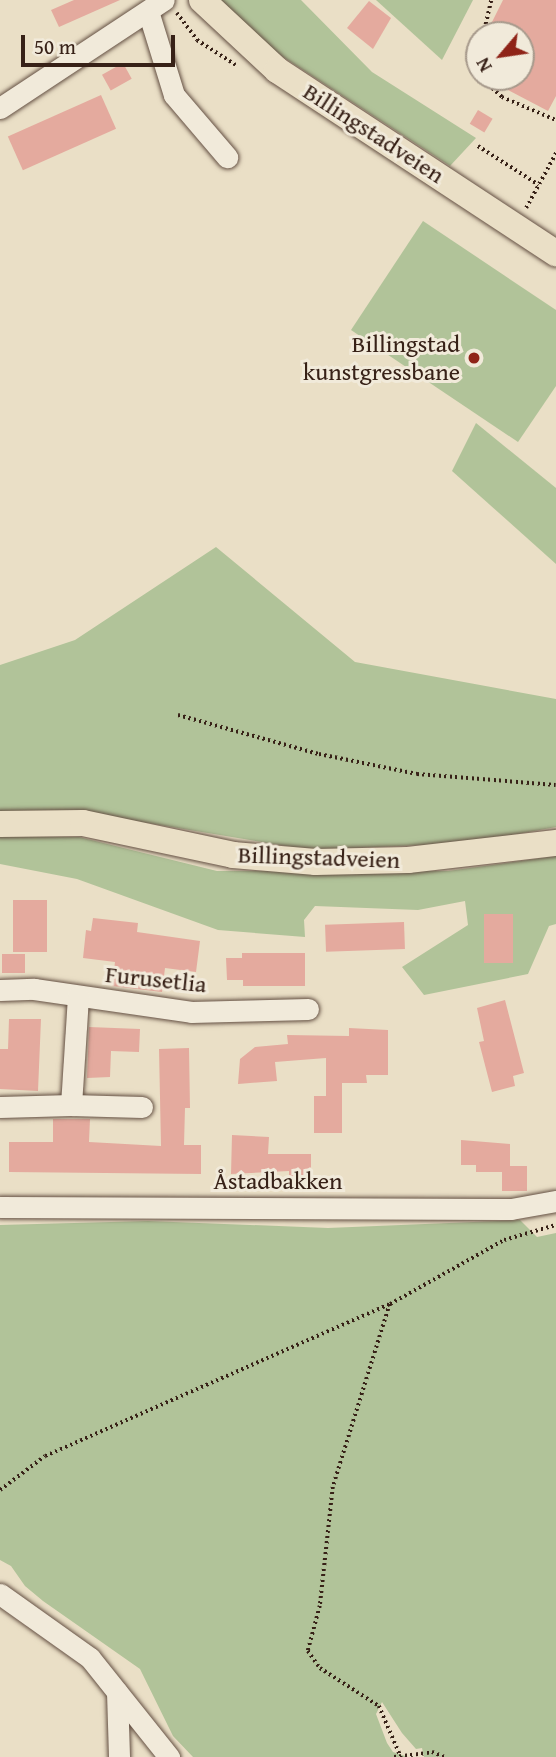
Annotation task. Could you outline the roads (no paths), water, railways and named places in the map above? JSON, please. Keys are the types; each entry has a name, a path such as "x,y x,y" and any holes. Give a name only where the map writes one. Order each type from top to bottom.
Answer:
{"main road":[{"name":"Billingstadveien","path":"202,0 277,70 550,242"},
{"name":"Billingstadveien","path":"0,824 83,822 233,855 316,862 408,860 556,843"}],"street":[{"path":"0,108 156,5 174,95 227,157"},
{"name":"Furusetlia","path":"0,990 34,989 191,1012 308,1009"},
{"path":"71,1105 78,996"},
{"path":"0,1107 142,1107"},
{"name":"Åstadbakken","path":"0,1207 511,1209 556,1201"},
{"path":"0,1594 90,1658 169,1757"},
{"path":"117,1692 119,1757"}],"place":[{"name":"Billingstad kunstgressbane","path":"474,358"}]}
